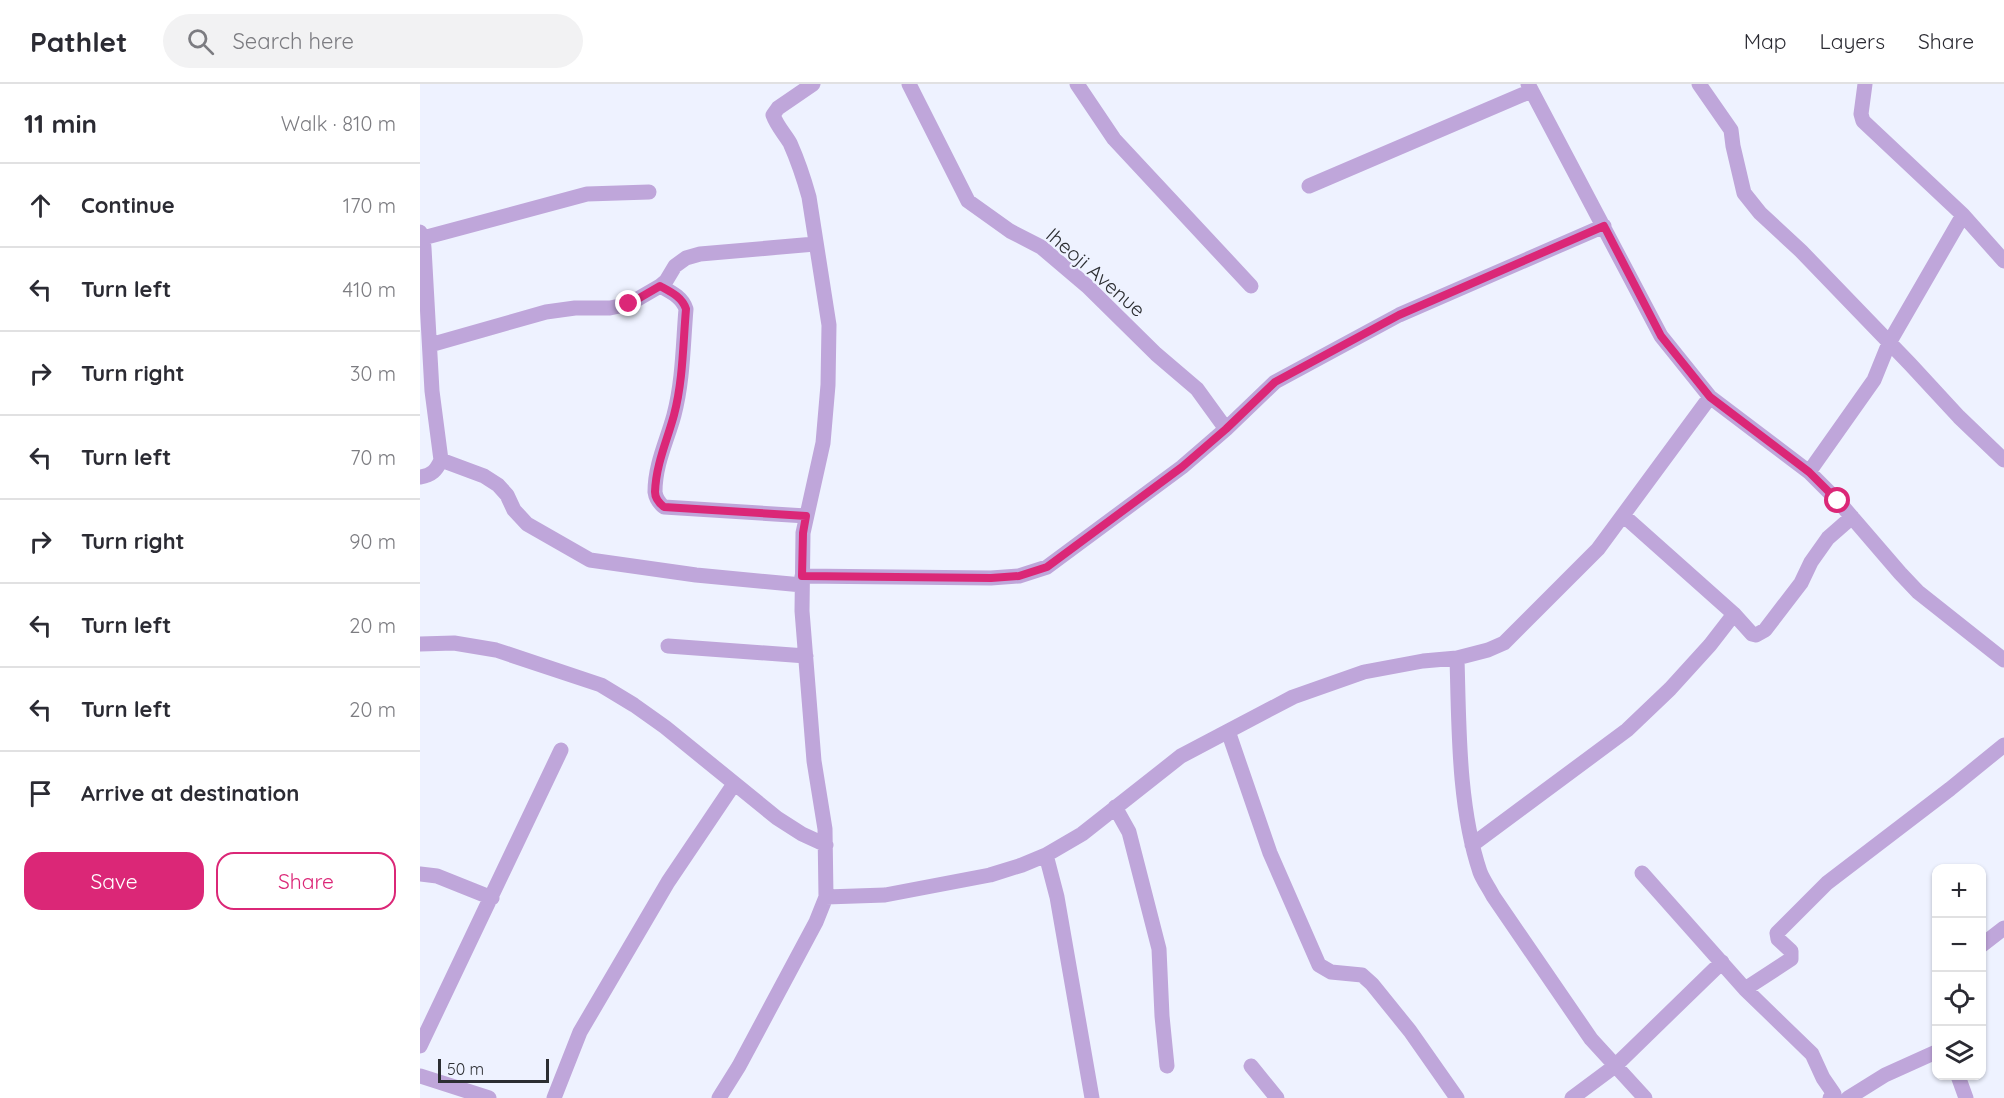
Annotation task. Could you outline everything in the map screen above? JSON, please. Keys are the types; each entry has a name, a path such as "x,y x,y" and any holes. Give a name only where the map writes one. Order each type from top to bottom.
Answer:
{"street":[{"path":"719,1098 739,1066 816,922 826,897 825,829 814,761 802,611 802,580 803,533 823,443 828,385 829,325 809,197 788,140 776,124 773,115 778,108 813,84"},
{"name":"Iheoji Avenue","path":"909,84 968,201 1010,231 1041,248 1087,286 1156,354 1197,390 1226,429"},
{"path":"1077,84 1114,139 1251,286"},
{"path":"1699,84 1731,130 1746,196 1978,437 2004,460"},
{"path":"1865,84 1861,114 1863,121 1964,215 2004,261"},
{"path":"1309,186 1529,87 1661,336 1710,397 1809,472 1918,592 2004,660"},
{"path":"420,477 430,475 437,469 441,460 432,391 422,235 587,194 649,192"},
{"path":"1809,472 1874,380 1889,343 1964,215"},
{"path":"441,460 484,476 498,485 507,495 514,510 527,524 590,560 696,574 802,580 1019,576 1047,567 1182,467 1275,382 1399,315 1604,226"},
{"path":"430,345 546,312 576,308 609,308 629,304 660,286 675,266 686,258 700,254 815,244"},
{"path":"660,286 684,302 686,309 680,379 674,415 659,460 655,495 659,503 664,507 806,516"},
{"path":"826,897 885,894 990,875 1046,855 1082,834 1181,756 1293,697 1364,672 1423,661 1457,658 1488,650 1504,643 1598,549 1710,397"},
{"path":"1624,516 1734,614 1752,634 1760,634 1801,583 1811,562 1828,538 1852,518"},
{"path":"1472,845 1627,730 1670,689 1710,645 1734,614"},
{"path":"420,644 454,643 496,650 601,685 634,705 665,728 777,818 802,834 826,845"},
{"path":"668,646 806,656"},
{"path":"1457,658 1461,770 1472,845 1481,874 1493,896 1591,1039 1645,1098"},
{"path":"1228,731 1270,853 1319,965 1331,972 1362,975 1372,984 1410,1031 1457,1098"},
{"path":"1745,989 1791,959 1791,951 1778,939 1777,933 1827,883 2004,745"},
{"path":"420,1046 561,750"},
{"path":"554,1098 580,1032 668,882 734,784"},
{"path":"1115,807 1129,832 1159,948 1167,1066"},
{"path":"1046,855 1057,897 1092,1098"},
{"path":"1642,873 1745,989 1812,1054 1823,1078 1833,1090 1834,1094 1830,1098"},
{"path":"420,874 437,876 492,898"},
{"path":"1986,942 2004,928"},
{"path":"1572,1098 1615,1066 1722,962"},
{"path":"1848,1098 1885,1075 1932,1054"},
{"path":"1251,1066 1277,1098"},
{"path":"420,1076 489,1098"},
{"path":"1959,1080 1966,1098"}],"route":[{"path":"629,304 660,286 684,302 686,309 680,379 674,415 659,460 655,495 659,503 664,507 806,516 803,533 802,576 991,578 1019,576 1047,567 1182,467 1275,382 1399,315 1604,226 1661,336 1710,397 1809,472 1838,501"}]}
